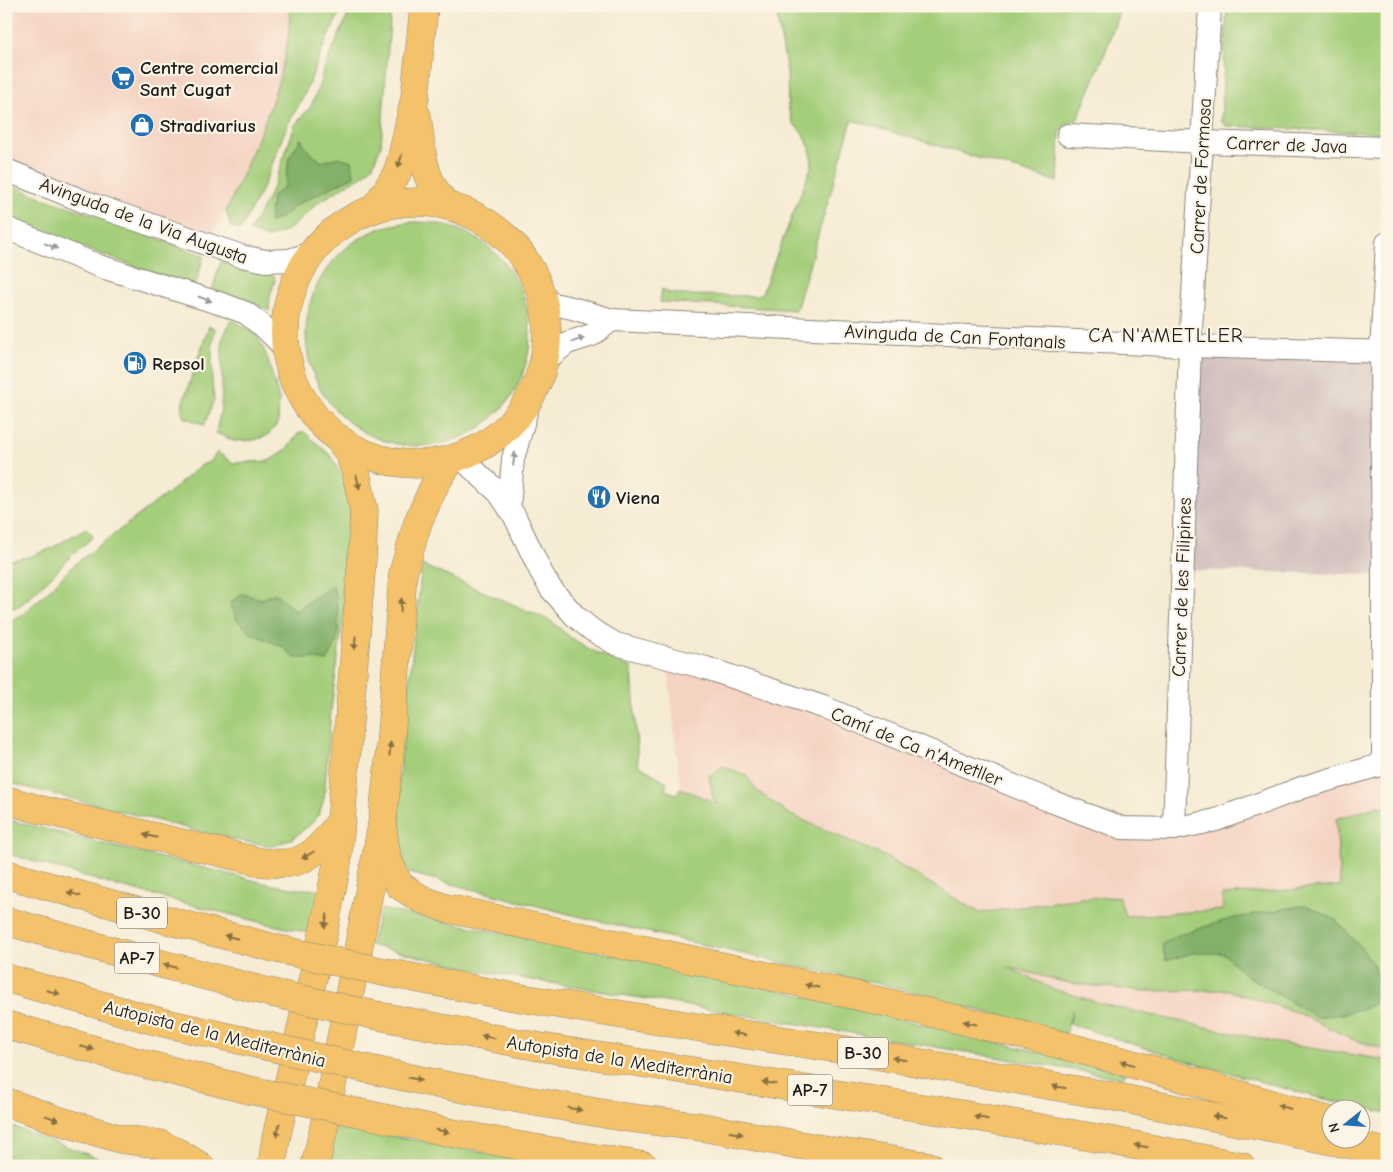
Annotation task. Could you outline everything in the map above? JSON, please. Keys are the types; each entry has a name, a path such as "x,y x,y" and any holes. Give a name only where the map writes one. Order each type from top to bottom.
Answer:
{"main road":[{"path":"374,209 397,173 404,148 415,97 424,6"},
{"path":"415,97 427,174 432,186 444,203"},
{"path":"408,201 444,203 480,218 495,227 521,254 540,286 548,322 548,340 538,382 529,402 515,420 498,434 456,458 433,464 400,463 366,454 338,438 310,410 293,378 286,348 284,330 285,311 293,281 302,266 339,228 356,217 391,204 408,201"},
{"path":"272,1166 276,1138 323,934 337,864 341,821 364,512 357,477 350,455 338,438"},
{"path":"315,1166 382,825 389,762 403,573 418,522 436,482 456,458"},
{"path":"6,800 260,862 287,863 303,859 318,849 341,821"},
{"path":"382,825 387,858 400,885 421,899 445,908 760,974 1059,1044 1320,1118"},
{"name":"B-30","path":"6,874 178,923 389,973 509,996 846,1050 1111,1096 1387,1152"},
{"name":"Autopista de la Mediterrània","path":"6,921 268,992 379,1016 540,1047 1108,1140 1240,1166"},
{"name":"Autopista de la Mediterrània","path":"6,978 156,1021 438,1084 568,1108 702,1127 827,1150 929,1166"},
{"path":"6,1025 141,1063 249,1090 360,1112 447,1132 644,1166"},
{"path":"6,1102 121,1140 160,1144 200,1166"},
{"path":"1370,1132 1387,1137"},
{"path":"121,1140 161,1166"}],"street":[{"name":"Carrer de Formosa","path":"1190,346 1210,6"},
{"name":"Carrer de Java","path":"1068,134 1202,142 1387,148"},
{"name":"Avinguda de la Via Augusta","path":"6,170 88,203 241,256 266,261 289,260 312,254"},
{"path":"6,228 99,266 246,313 286,348"},
{"path":"1385,763 1383,575 1384,352 1387,243"},
{"name":"Avinguda de Can Fontanals","path":"544,302 612,320 1190,346 1384,352"},
{"path":"544,361 567,343 592,335 612,320"},
{"name":"Carrer de les Filipines","path":"1174,829 1190,346"},
{"path":"509,508 513,459 529,402"},
{"name":"Camí de Ca n'Ametller","path":"456,458 499,492 551,589 574,616 592,630 616,644 706,668 823,707 1053,802 1122,828 1174,829 1216,820 1304,787 1385,763"}],"shaded area":[{"path":"6,6 291,6 284,62 273,101 226,211 208,245 6,170"},
{"path":"1190,346 1380,352 1383,575 1181,570"},
{"path":"667,658 1053,802 1174,829 1387,763 1387,1060 1278,1043 1110,1006 1022,981 689,812 680,788"}],"green space":[{"path":"291,6 343,6 325,43 305,93 286,128 264,185 240,230 231,227 226,211 272,102 286,50"},
{"path":"352,6 391,6 381,145 373,165 365,174 319,202 292,227 269,238 249,231 276,180 295,125 311,106 327,62"},
{"path":"775,6 1121,6 1105,53 1077,120 1066,124 1060,132 1058,182 852,120 796,310 660,302 662,289 669,293 686,295 757,296 762,293 812,165 810,148 803,134 793,123 788,108 787,72"},
{"path":"1227,6 1387,6 1387,128 1382,133 1226,126 1221,121"},
{"path":"301,139 309,152 322,162 338,157 352,161 354,176 294,206 277,220 269,222 272,197 285,186 289,158"},
{"path":"6,183 204,256 195,286 100,254 6,218"},
{"path":"418,222 440,224 471,235 497,255 517,281 528,312 530,334 528,356 517,387 497,413 471,433 440,444 418,446 396,444 365,433 339,413 319,387 308,356 306,334 308,312 319,281 339,255 365,235 396,224"},
{"path":"221,261 274,276 275,281 270,295 269,311 260,306 212,290"},
{"path":"231,320 256,333 267,357 279,399 278,423 267,436 254,440 234,441 216,433 221,408 222,340"},
{"path":"209,326 215,328 212,345 214,400 204,425 184,417 182,410"},
{"path":"303,431 331,456 348,487 353,521 345,604 331,710 324,799 319,814 311,824 293,838 274,846 234,840 6,782 6,623 23,614 75,564 176,487 198,467 211,461 217,452 233,463 269,461 287,449 298,434"},
{"path":"86,528 94,536 22,604 6,611 6,561 28,557 50,549"},
{"path":"422,565 551,621 571,638 593,651 632,668 638,765 667,782 665,790 677,794 680,788 718,804 713,798 709,776 723,766 746,775 757,791 789,814 884,856 980,913 1081,898 1119,897 1125,916 1223,910 1222,895 1340,886 1336,819 1379,806 1387,809 1387,1050 1352,1039 1298,1013 1228,990 1145,991 1068,983 1008,967 1053,989 1110,1006 1278,1043 1387,1060 1387,1113 1370,1109 1370,1100 1330,1100 1312,1096 1193,1063 1070,1024 1072,1010 1066,1034 893,987 573,915 409,873 396,843 394,822"},
{"path":"333,585 339,624 336,643 327,661 295,658 283,647 251,633 237,620 230,603 242,594 262,599 275,593 295,611"},
{"path":"6,819 266,883 293,888 318,889 316,934 272,925 113,885 6,853"},
{"path":"1306,905 1336,920 1363,950 1375,967 1382,994 1371,1006 1343,1014 1316,1017 1246,975 1223,953 1193,953 1166,961 1162,945 1172,937 1230,919"},
{"path":"381,909 712,974 1126,1073 1122,1078 485,972 370,945"},
{"path":"6,1124 119,1166 6,1166"},
{"path":"335,1126 561,1166 326,1166"}],"place":[{"name":"Centre comercial Sant Cugat","path":"123,78"},
{"name":"Stradivarius","path":"142,125"},
{"name":"Repsol","path":"135,363"},
{"name":"Viena","path":"599,497"}],"district":[{"name":"CA N'AMETLLER","path":"1166,335"}]}
